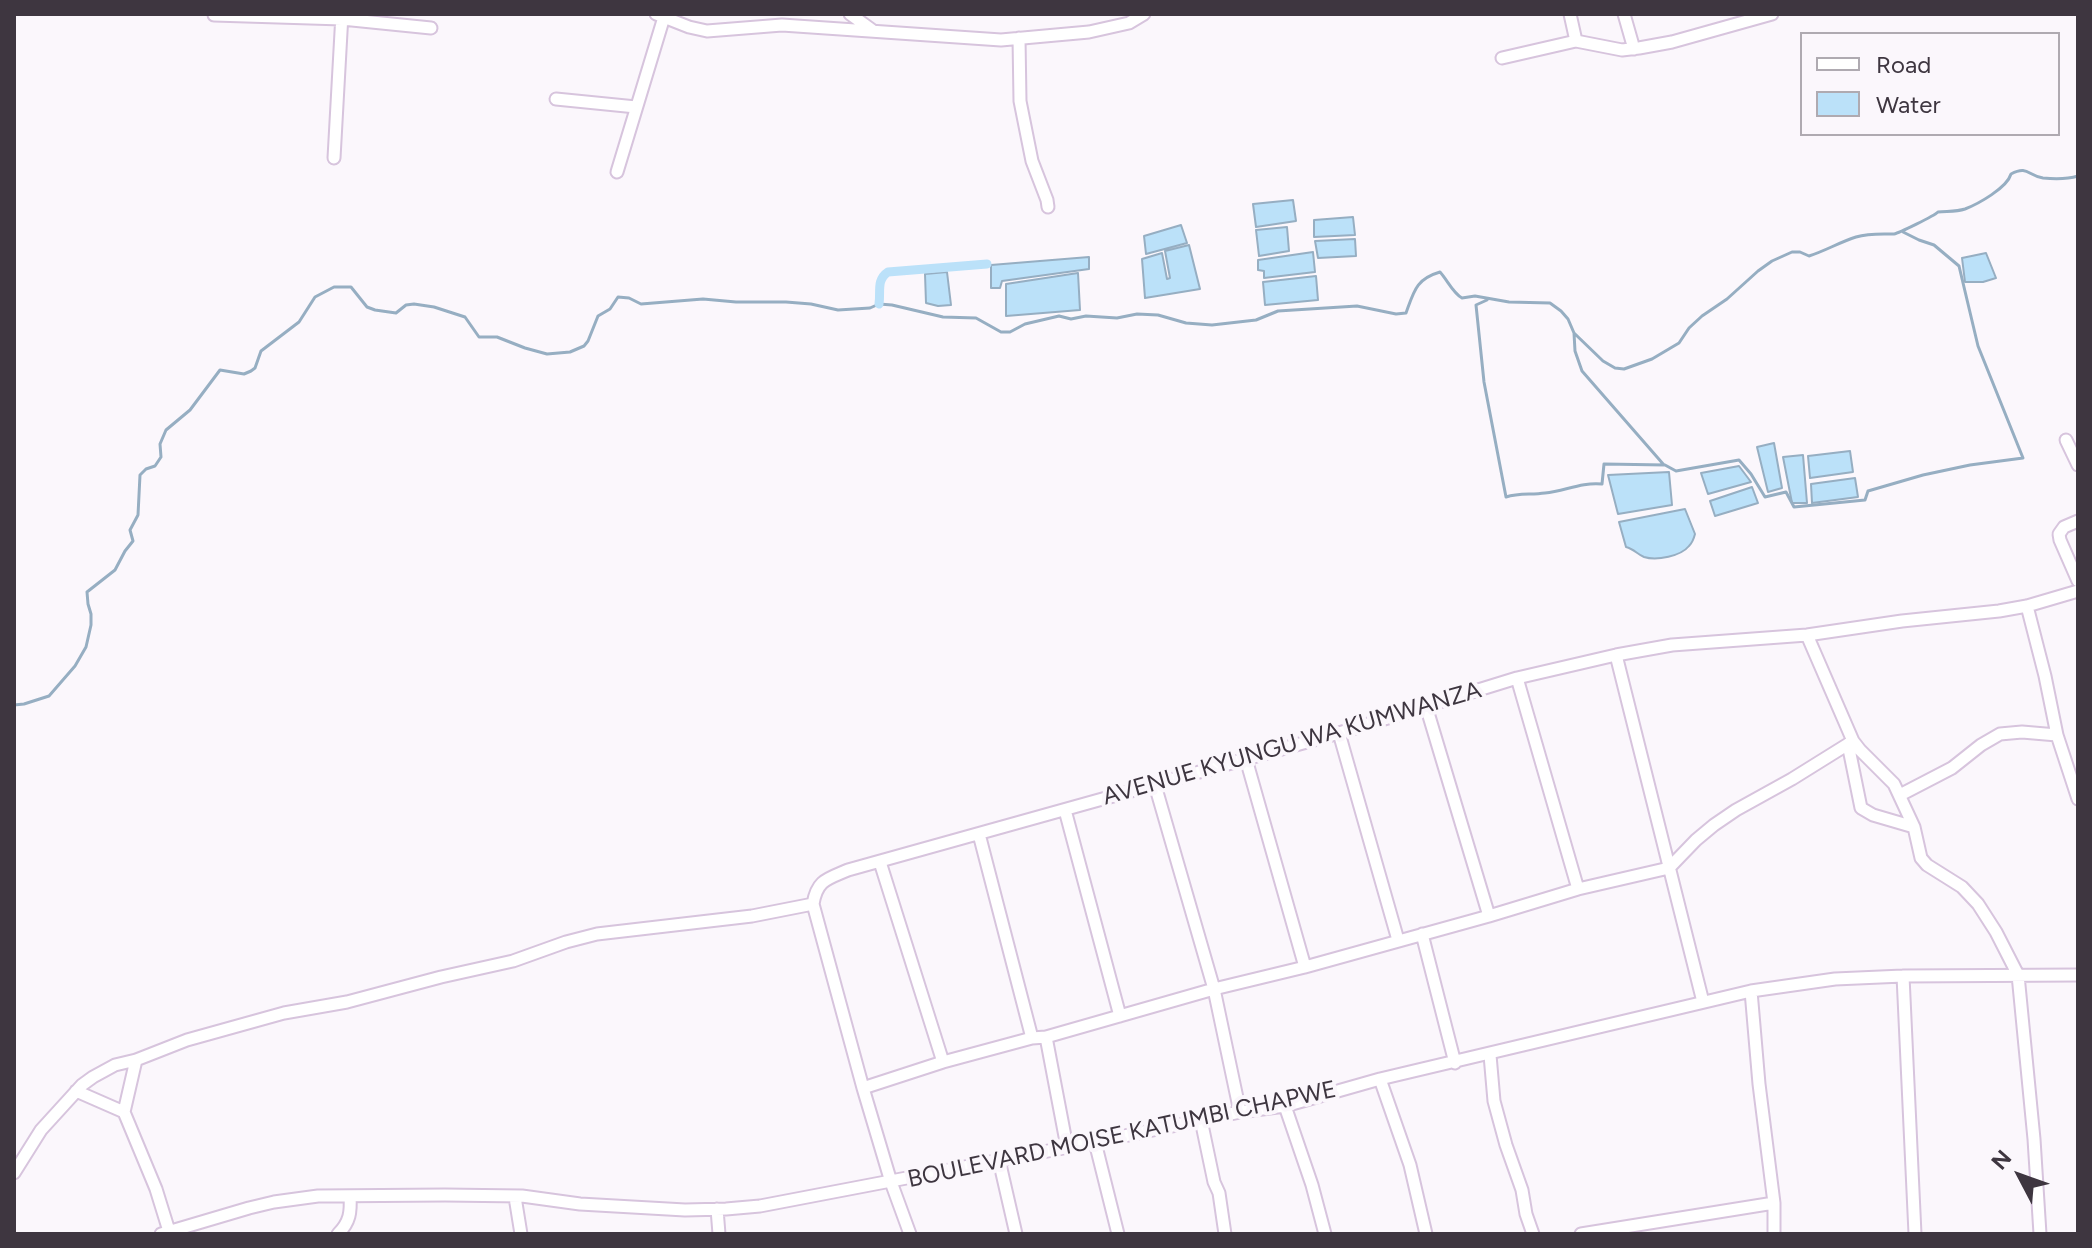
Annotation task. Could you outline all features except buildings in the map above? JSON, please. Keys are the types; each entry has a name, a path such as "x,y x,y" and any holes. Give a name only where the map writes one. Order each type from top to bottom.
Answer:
{"street":[{"path":"850,14 873,32"},
{"path":"617,172 660,16 707,31 782,25 1001,40 1089,32 1129,23 1144,14"},
{"path":"1570,14 1576,41"},
{"path":"1624,14 1634,49"},
{"path":"1502,58 1576,41 1622,50 1634,49 1672,42 1772,14"},
{"path":"214,15 342,16 431,28"},
{"path":"334,158 342,16"},
{"path":"1019,38 1020,101 1032,161 1048,207"},
{"path":"556,99 636,107"},
{"path":"2066,440 2078,465"},
{"path":"2078,521 2064,527 2059,534 2078,581"},
{"name":"AVENUE KYUNGU WA KUMWANZA","path":"813,904 819,884 848,870 1339,733 1517,678 1672,645 1807,635 1999,611 2078,591"},
{"path":"2027,606 2057,735 2078,799"},
{"path":"1807,635 1851,742 1861,808 1873,815 1914,827"},
{"path":"1616,655 1703,1002"},
{"path":"1517,678 1578,889"},
{"path":"1426,706 1489,916"},
{"path":"1339,733 1398,940"},
{"path":"1900,795 1952,768 2000,734 2057,735"},
{"path":"1851,742 1888,776 1900,795 1914,827 1921,858 1962,887 1978,904 2018,975 2040,1234"},
{"path":"863,1088 943,1062 1305,967 1578,889 1669,868 1714,825 1851,742"},
{"path":"1246,759 1305,967"},
{"path":"1155,785 1214,989 1240,1112"},
{"path":"1065,810 1120,1016"},
{"path":"979,834 1032,1038"},
{"path":"880,862 943,1062"},
{"path":"14,1173 41,1130 76,1091 115,1065 187,1040 284,1013 347,1002 513,961 597,934 752,916 813,904 863,1088 910,1234"},
{"path":"1422,934 1455,1063"},
{"name":"BOULEVARD MOISE KATUMBI CHAPWE","path":"165,1232 274,1202 318,1196 456,1195 627,1207 717,1209 760,1206 1240,1112 1285,1106 1380,1079 1751,991 1835,979 2078,975"},
{"path":"1903,976 1915,1234"},
{"path":"1751,991 1774,1203 1774,1234"},
{"path":"1046,1037 1067,1147"},
{"path":"1490,1055 1494,1101 1533,1234"},
{"path":"136,1060 124,1112 156,1189 165,1232"},
{"path":"1380,1079 1410,1165 1426,1234"},
{"path":"76,1091 124,1112"},
{"path":"1285,1106 1325,1234"},
{"path":"1201,1120 1219,1193 1225,1234"},
{"path":"1095,1142 1118,1234"},
{"path":"999,1160 1016,1234"},
{"path":"338,1234 349,1220 350,1196"},
{"path":"515,1197 521,1234"},
{"path":"1581,1234 1774,1203"},
{"path":"717,1209 719,1234"},
{"path":"1672,1219 1673,1234"}],"water":[{"path":"1293,200 1296,221 1256,227 1253,204"},
{"path":"1353,217 1355,235 1314,237 1314,220"},
{"path":"1181,225 1187,243 1146,254 1144,236"},
{"path":"1287,227 1289,251 1259,256 1256,230"},
{"path":"1355,239 1356,256 1318,258 1315,241"},
{"path":"1189,245 1200,289 1145,298 1142,259 1162,253 1167,279 1170,278 1165,251"},
{"path":"1313,252 1315,272 1264,278 1264,271 1258,270 1258,260"},
{"path":"1986,253 1996,278 1965,282 1962,258"},
{"path":"1089,257 1089,269 1002,281 1000,288 991,288 991,265"},
{"path":"947,272 951,305 926,303 925,274"},
{"path":"1078,273 1080,310 1006,316 1006,284"},
{"path":"1316,276 1318,300 1265,305 1263,282"},
{"path":"1774,443 1782,488 1768,492 1757,447"},
{"path":"1850,451 1853,472 1810,478 1808,456"},
{"path":"1803,455 1807,503 1792,503 1783,457"},
{"path":"1739,466 1751,482 1708,494 1701,473"},
{"path":"1669,472 1672,505 1618,514 1608,475"},
{"path":"1855,478 1858,497 1812,503 1811,484"},
{"path":"1752,487 1758,503 1715,516 1710,501"},
{"path":"1685,509 1695,534 1685,550 1655,558 1644,557 1626,547 1619,522"}],"waterway":[{"path":"14,705 49,696 75,666 86,647 91,625 87,592 115,570 133,541 130,530 138,515 140,475 155,466 161,457 160,444 166,430 190,410 220,370 244,374 251,371 261,351 299,322 315,297 334,287 351,287 367,307 375,310 396,313 406,305 434,307 465,317 479,337 497,337 547,354 570,352 584,346 598,316 610,309 618,297 641,304 703,299 811,304 838,310 892,305 943,317 976,318 1001,332 1010,332 1025,324 1059,316 1071,319 1158,315 1186,323 1212,325 1256,320 1278,311 1357,306 1396,314 1406,313 1421,282 1440,272 1462,298 1475,296 1509,302 1550,303 1561,311 1574,333 1603,361 1624,369 1652,359 1679,343 1702,316 1772,261 1792,252 1809,256 1861,236 1897,233 1938,212 1965,209 1991,195 2004,185 2011,174 2017,172 2025,171 2047,178 2078,176"},
{"path":"1487,300 1476,305 1484,382 1506,497 1602,484 1604,464 1665,465 1676,471 1739,460 1765,497 1786,492 1794,507 1865,500 1868,491 1923,475 2023,458 1978,346 1959,266 1934,245 1903,232"},
{"path":"879,304 880,282 888,272 987,264"},
{"path":"1574,333 1575,351 1582,371 1664,465"}]}
